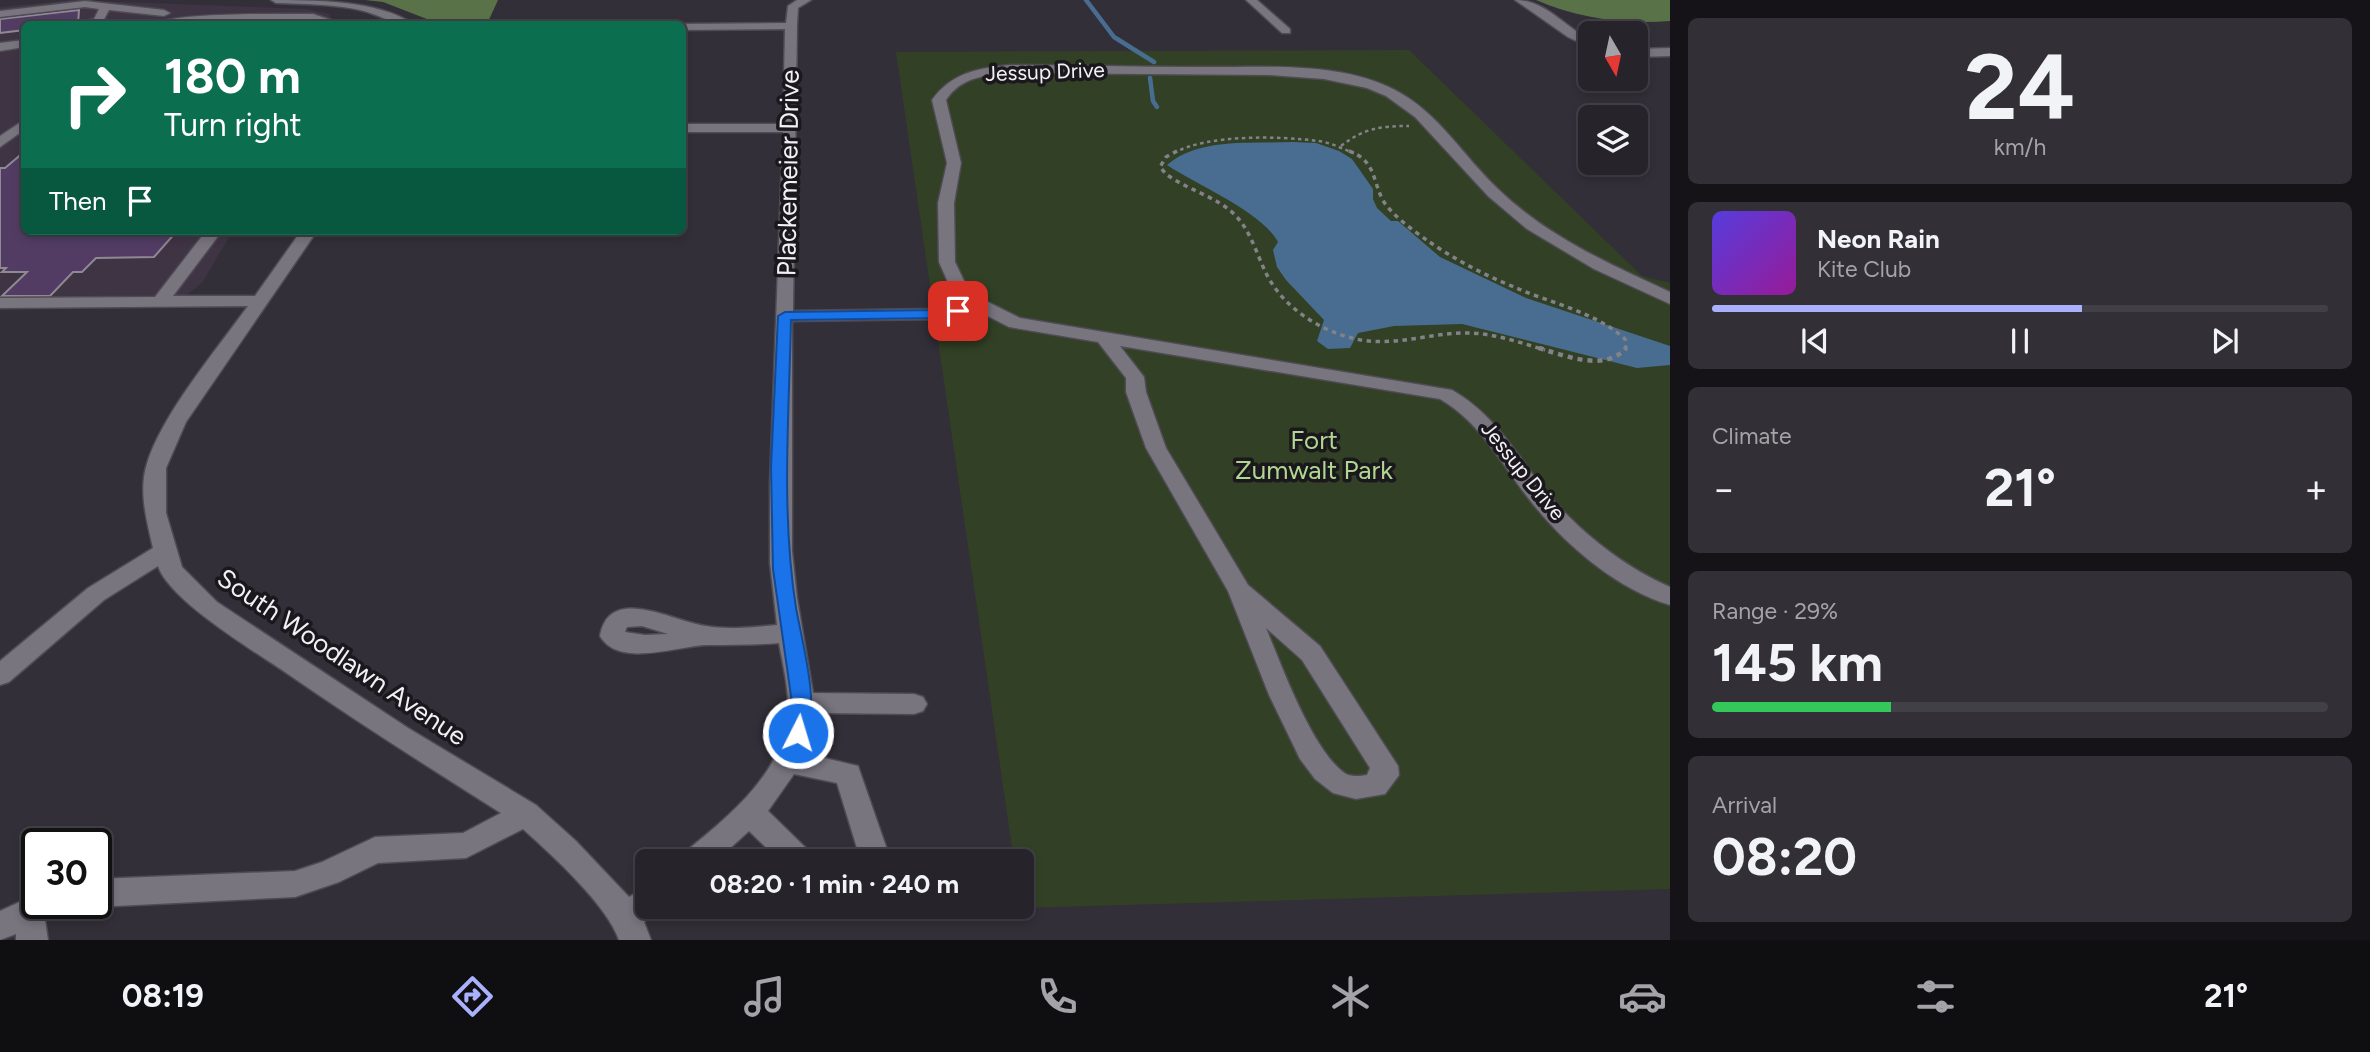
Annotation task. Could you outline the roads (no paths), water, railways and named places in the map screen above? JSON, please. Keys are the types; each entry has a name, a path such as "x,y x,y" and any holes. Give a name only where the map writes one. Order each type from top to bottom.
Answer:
{"street":[{"path":"119,8 139,0"},
{"path":"276,0 324,2 368,9 401,21"},
{"name":"Plackemeier Drive","path":"709,849 749,812 787,761 798,733 802,703 781,569 779,467 791,26 793,6 806,0"},
{"path":"1251,0 1286,32"},
{"path":"1520,0 1540,9 1578,39"},
{"path":"0,14 85,4 186,21"},
{"path":"210,21 230,4"},
{"path":"95,21 106,6"},
{"path":"216,21 237,16 313,17 325,21"},
{"path":"686,27 791,26"},
{"path":"0,36 21,33"},
{"path":"0,47 21,44"},
{"path":"1648,53 1670,52"},
{"name":"Jessup Drive","path":"1670,299 1600,266 1530,224 1494,194 1415,108 1389,92 1362,82 1282,72 1011,69 968,75 947,86 939,100 954,163 946,203 947,262 959,287 978,304 1015,323 1445,394 1461,401 1485,422 1548,508 1601,558 1670,597"},
{"path":"0,143 21,126"},
{"path":"686,128 790,128"},
{"path":"161,301 211,235"},
{"name":"South Woodlawn Avenue","path":"306,235 176,422 156,468 155,513 171,570 209,608 399,736 526,814 635,917"},
{"path":"0,303 260,301"},
{"path":"785,316 938,314 978,304"},
{"path":"1104,338 1135,377 1136,392 1156,448 1240,591 1279,690 1323,769 1336,782 1355,788 1375,786 1385,775 1384,766 1311,653 1240,591"},
{"path":"1135,377 1158,357 1180,350"},
{"path":"0,675 96,594 165,551"},
{"path":"705,636 790,633"},
{"path":"802,703 914,705"},
{"path":"787,761 848,774 872,849"},
{"path":"749,812 788,849"},
{"path":"112,892 295,884 329,873 375,849 466,845 526,814"},
{"path":"0,926 32,919"}],"water":[{"path":"1316,143 1352,159 1373,189 1377,208 1391,221 1398,221 1440,257 1526,298 1670,346 1670,365 1637,368 1462,324 1394,326 1358,333 1350,348 1328,349 1317,341 1324,320 1277,267 1273,250 1278,242 1270,231 1244,210 1167,165 1180,156 1210,146"}],"waterway":[{"path":"1086,0 1114,37 1154,62"},
{"path":"1150,78 1153,101 1157,107"}],"park label":[{"name":"Fort Zumwalt Park","path":"1314,455"}]}
